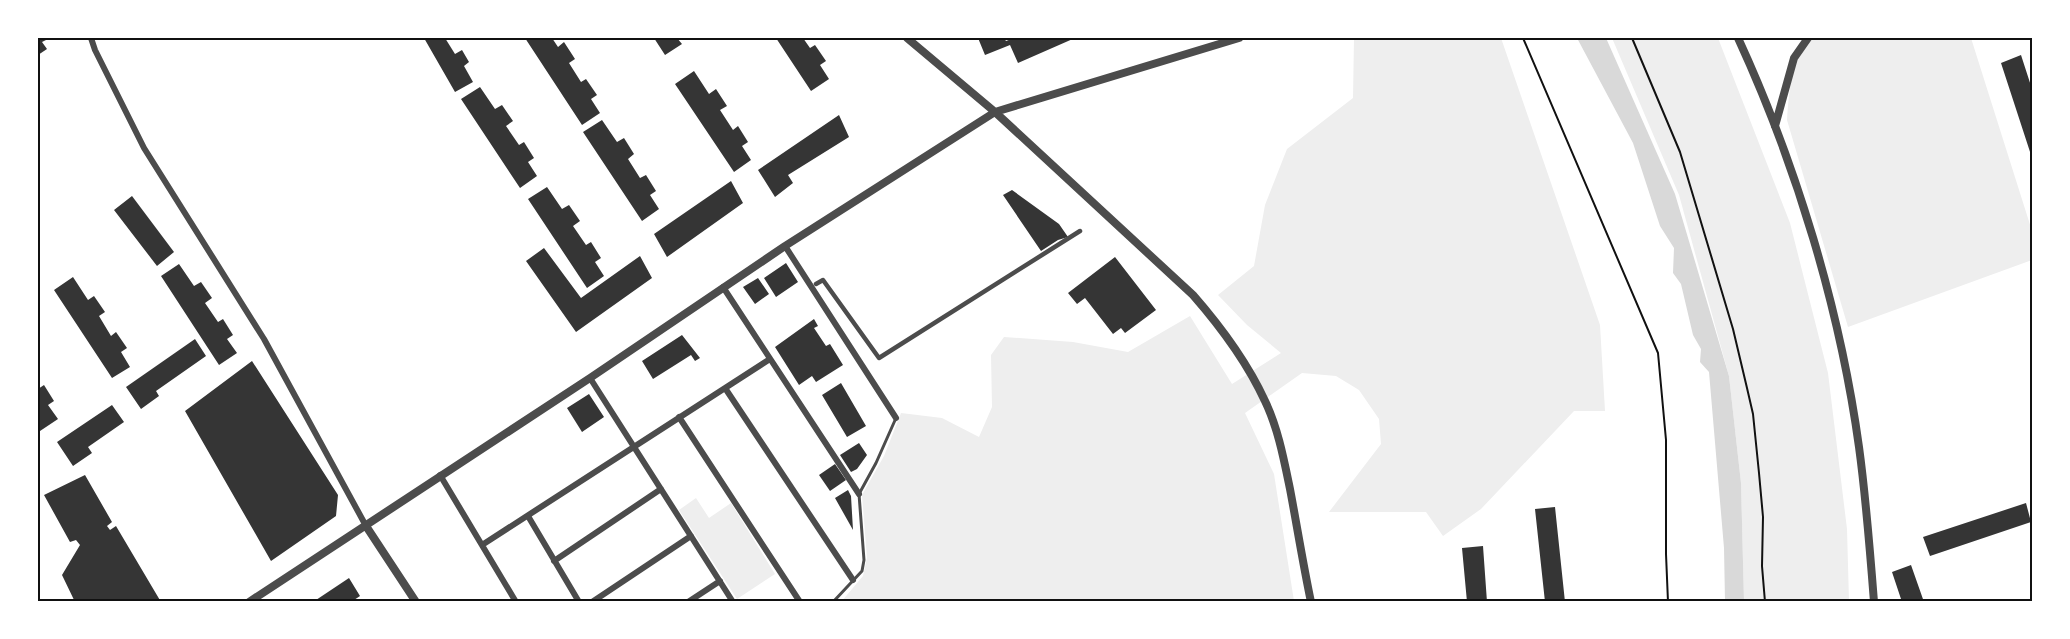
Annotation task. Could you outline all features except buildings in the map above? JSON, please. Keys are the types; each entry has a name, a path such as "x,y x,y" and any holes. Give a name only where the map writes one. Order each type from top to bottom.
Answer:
{"street":[{"path":"91,38 144,148 264,339 366,526 416,602"},
{"path":"907,38 995,112 1193,295 1217,322 1266,401 1276,430 1285,463 1310,602"},
{"path":"249,602 590,378 785,246 995,112 1239,38"},
{"path":"1738,38 1783,145 1840,342 1859,447 1874,602"},
{"path":"1775,126 1794,58 1808,38"},
{"path":"816,284 823,280 879,358 1080,231"},
{"path":"785,246 896,418"},
{"path":"723,287 859,494"},
{"path":"482,545 770,359"},
{"path":"590,378 733,602"},
{"path":"725,388 853,580"},
{"path":"679,417 800,602"},
{"path":"440,475 516,602"},
{"path":"554,561 661,489"},
{"path":"528,516 579,602"},
{"path":"592,602 691,536"},
{"path":"687,602 720,581"}],"lane":[{"path":"833,602 862,571 864,560 859,494 896,418"}],"path":[{"path":"1523,38 1658,353 1666,440 1668,602"},
{"path":"1632,38 1680,152 1733,329 1753,414 1763,517 1762,566 1765,602"}],"shaded area":[{"path":"1354,38 1501,38 1600,325 1605,411 1574,411 1481,509 1443,536 1426,512 1329,512 1381,444 1379,419 1359,390 1336,376 1302,373 1245,413 1274,474 1294,601 841,602 863,576 867,558 862,495 884,456 901,413 942,418 979,437 992,407 991,355 1004,337 1073,342 1128,352 1190,316 1232,384 1281,353 1247,325 1218,295 1254,266 1265,205 1287,149 1353,98"},
{"path":"1577,38 1606,38 1675,194 1729,376 1741,483 1744,601 1725,601 1724,548 1709,372 1700,362 1701,349 1693,335 1681,284 1673,273 1674,248 1660,226 1633,143"},
{"path":"1612,38 1718,38 1790,223 1828,373 1847,529 1849,601 1744,601 1741,483 1729,376 1679,195"},
{"path":"1808,38 1971,38 2032,231 2032,260 1848,327 1787,120 1794,67"},
{"path":"696,498 709,518 731,503 775,574 737,599 679,510"}]}
